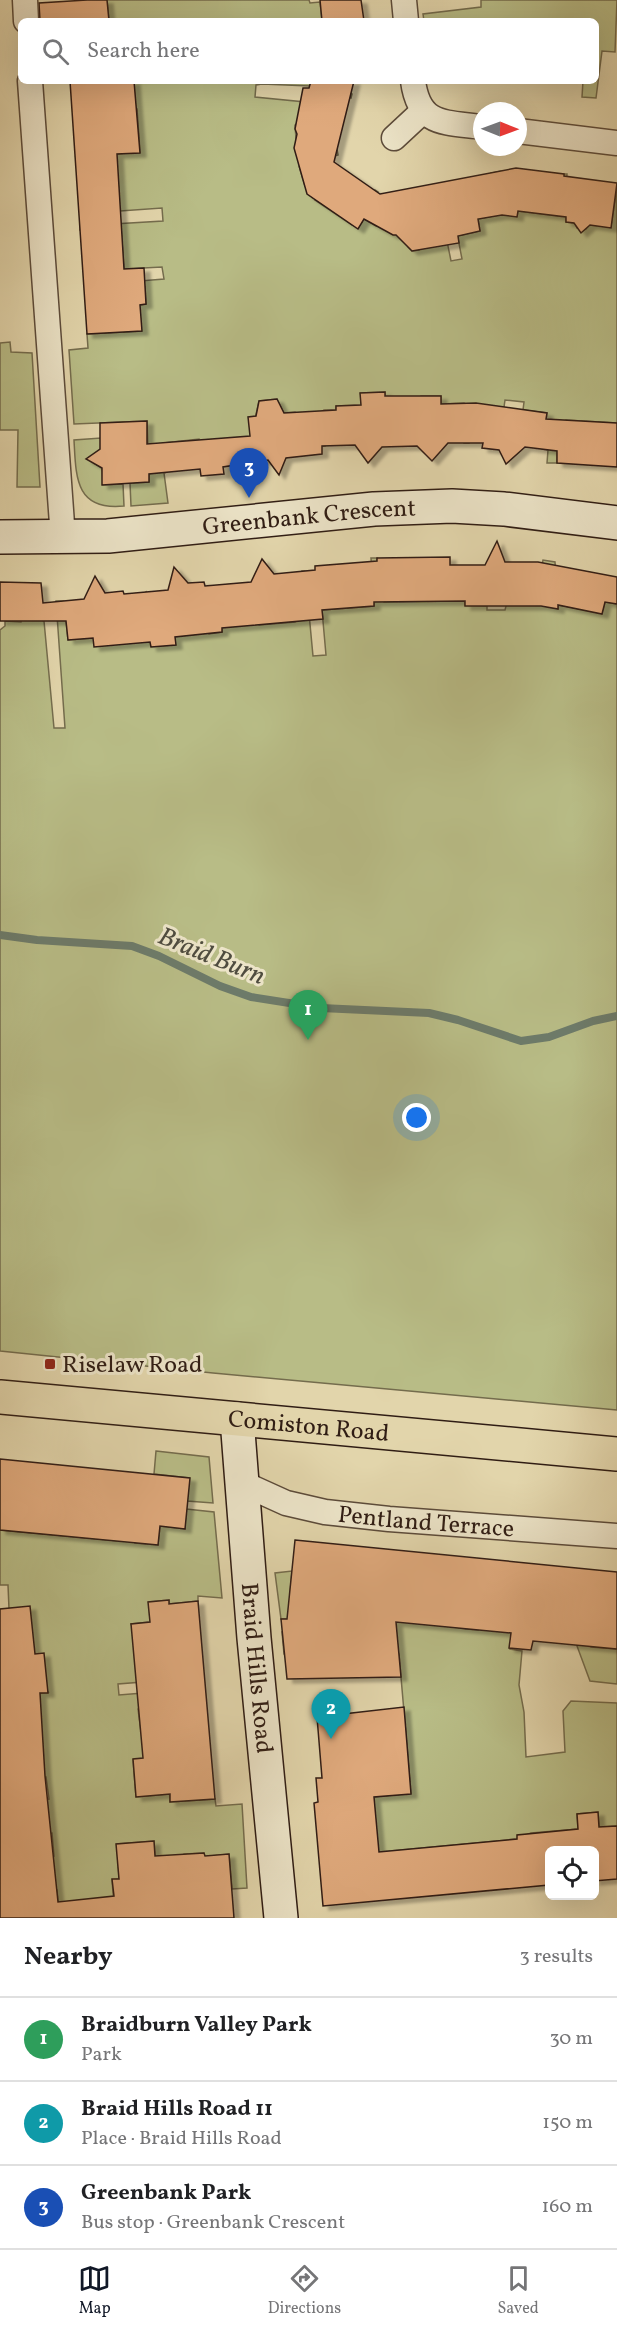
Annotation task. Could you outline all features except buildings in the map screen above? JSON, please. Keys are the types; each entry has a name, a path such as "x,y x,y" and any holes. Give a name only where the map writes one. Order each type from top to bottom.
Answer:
{"main road":[{"name":"Comiston Road","path":"0,1397 617,1454"}],"street":[{"path":"24,0 26,18"},
{"path":"404,0 406,18"},
{"path":"30,84 63,538"},
{"path":"414,84 416,99 423,111 433,119 473,126"},
{"path":"394,138 423,111"},
{"path":"527,132 617,143"},
{"name":"Greenbank Crescent","path":"0,537 63,538 153,532 374,508 452,506 504,509 617,523"},
{"name":"Braid Hills Road","path":"237,1419 281,1918"},
{"name":"Pentland Terrace","path":"242,1483 286,1503 325,1512 617,1536"}],"green space":[{"path":"107,0 309,0 310,3 320,2 322,18 109,18"},
{"path":"481,0 617,0 615,52 602,51 599,74 599,18 424,18 423,14 481,7"},
{"path":"129,84 262,84 256,85 255,97 305,102 300,121 295,125 296,139 337,149 338,155 299,166 305,186 331,175 315,200 352,225 375,190 378,192 364,219 376,226 388,204 405,233 408,247 412,251 419,250 421,245 447,241 451,261 462,259 456,228 462,235 480,231 478,219 499,215 491,173 501,171 517,217 518,211 559,216 564,174 567,174 566,222 575,223 577,228 586,229 589,225 611,227 617,187 617,423 566,420 565,434 558,434 557,463 547,463 548,450 542,449 547,413 523,410 524,402 505,400 504,407 469,435 469,443 464,443 464,403 441,404 441,396 421,396 387,437 385,392 361,393 361,405 336,406 336,410 324,410 325,446 322,446 298,434 295,412 284,413 277,399 259,401 251,437 244,446 246,464 236,465 234,443 199,441 199,439 164,443 167,472 164,473 168,503 131,506 130,483 149,482 147,421 74,424 69,350 88,348 87,334 141,331 127,306 146,304 145,287 139,281 164,279 162,267 124,269 121,227 80,230 80,226 163,221 162,208 120,211 76,157 140,152 137,109 74,114"},
{"path":"262,84 315,84 352,94 351,98 310,86"},
{"path":"583,84 598,84 596,98 582,97"},
{"path":"10,342 11,352 32,353 40,487 17,487 18,430 0,430 0,343"},
{"path":"101,438 101,449 94,463 102,468 103,485 123,484 124,506 96,503 81,489 76,467 74,440"},
{"path":"371,558 377,558 377,584 384,602 456,601 465,570 465,605 487,606 487,610 505,610 506,606 541,569 543,560 555,562 558,609 558,605 602,613 605,602 617,604 617,1410 0,1351 0,630 5,626 5,621 21,622 22,612 44,621 54,728 65,728 56,601 64,601 68,640 93,638 146,592 151,646 175,645 175,636 208,626 209,634 222,632 218,589 259,625 295,622 292,593 304,591 302,571 305,571 313,656 326,655 322,610 374,606"},
{"path":"156,1451 209,1457 213,1503 187,1501 189,1478 154,1474"},
{"path":"186,1509 214,1512 222,1598 198,1596 198,1601 169,1604 169,1600 149,1602 150,1622 131,1624 155,1681 118,1684 119,1695 156,1692 138,1709 141,1732 161,1757 133,1760 136,1797 170,1794 170,1802 215,1799 216,1806 242,1804 247,1888 232,1889 229,1854 211,1856 206,1870 204,1853 184,1854 156,1874 154,1841 117,1844 119,1879 112,1880 115,1918 59,1912 57,1890 39,1891 35,1858 54,1856 52,1833 33,1835 30,1801 49,1799 46,1777 27,1778 15,1696 48,1692 11,1657 8,1585 0,1585 0,1530 119,1541 137,1524 135,1543 158,1545 160,1526 185,1529"},
{"path":"292,1571 290,1593 466,1629 478,1630 513,1615 510,1649 522,1651 519,1685 524,1712 526,1757 565,1752 563,1711 571,1701 617,1703 617,1826 599,1827 598,1812 577,1814 578,1829 531,1833 517,1839 368,1853 355,1799 411,1793 399,1654 378,1652 284,1654 282,1632 293,1631 288,1619 281,1619 275,1573"},
{"path":"580,1621 593,1622 591,1647 616,1649 617,1643 617,1684 590,1681 577,1646"}],"waterway":[{"name":"Braid Burn","path":"0,935 37,940 132,946 159,956 220,986 251,997 321,1008 429,1013 521,1041 549,1037 593,1021 617,1016"}],"place":[{"name":"Greenbank Park","path":"249,498"},
{"name":"Braidburn Valley Park","path":"308,1040"},
{"name":"Riselaw Road","path":"50,1364"},
{"name":"Braid Hills Road 11","path":"331,1739"}]}
